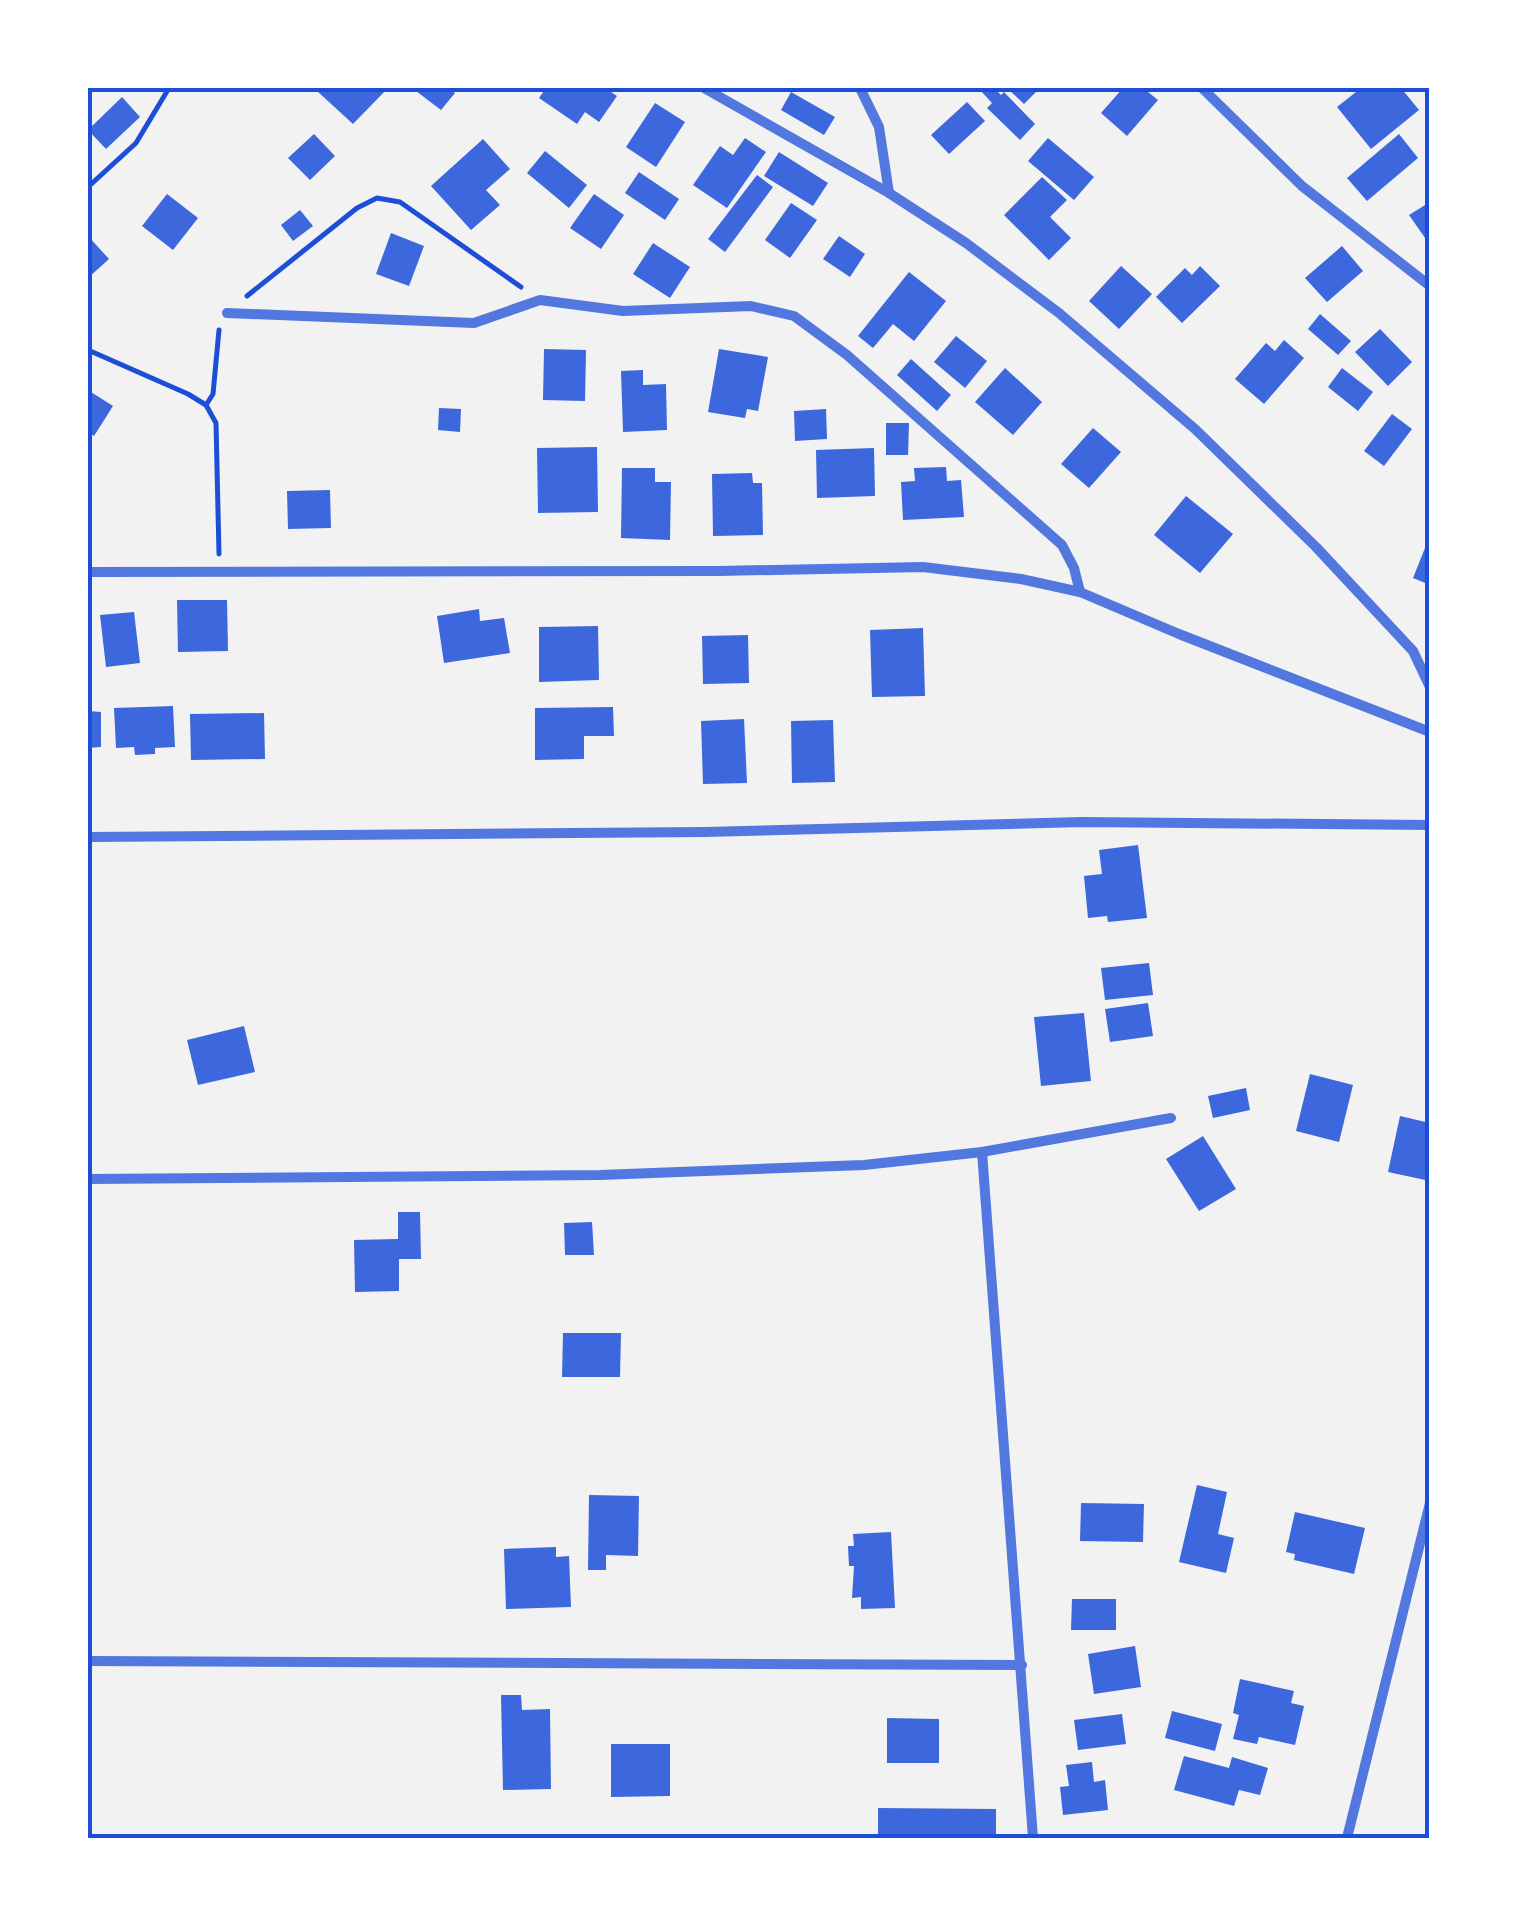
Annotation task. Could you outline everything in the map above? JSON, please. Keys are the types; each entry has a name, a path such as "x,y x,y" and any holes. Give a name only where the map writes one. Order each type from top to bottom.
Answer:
{"street":[{"path":"704,88 889,192 1060,312 1195,428 1316,547 1413,651 1430,688"},
{"path":"860,88 880,127 889,192"},
{"path":"1202,88 1302,186 1430,286"},
{"path":"226,312 474,323 540,300 623,310 751,306 794,316 847,355 1062,546 1074,568 1080,592"},
{"path":"88,572 700,572 923,567 1021,579 1080,592 1430,732"},
{"path":"88,838 723,832 1082,822 1430,825"},
{"path":"88,1180 600,1175 864,1165 982,1152 1171,1118"},
{"path":"982,1152 1033,1838"},
{"path":"1347,1838 1430,1503"},
{"path":"88,1661 1022,1665"}],"path":[{"path":"88,187 136,144 169,88"},
{"path":"206,405 214,394 220,326 226,312 357,208 377,198 400,202 540,300"},
{"path":"88,350 206,405 216,422 219,572"}],"building":[{"path":"388,88 353,124 317,91"},
{"path":"412,88 448,88 455,93 441,110"},
{"path":"546,88 605,88 617,96 599,122 585,112 577,124 539,98"},
{"path":"994,88 1001,95 1004,92 1035,124 1020,140 987,108 992,103 980,90"},
{"path":"1007,88 1040,88 1024,104"},
{"path":"1123,88 1143,88 1158,100 1127,136 1101,113"},
{"path":"1361,88 1401,88 1419,110 1371,149 1337,107"},
{"path":"791,92 835,117 824,135 781,110"},
{"path":"122,97 140,117 106,149 88,130"},
{"path":"967,102 985,121 949,154 931,135"},
{"path":"655,103 685,122 656,167 626,147"},
{"path":"314,134 335,156 310,180 288,158"},
{"path":"1399,134 1418,158 1367,201 1347,178"},
{"path":"745,138 766,152 727,208 693,185 720,146 733,155"},
{"path":"1048,138 1094,177 1074,200 1028,161"},
{"path":"483,139 510,169 486,190 500,205 471,230 431,186"},
{"path":"545,151 587,185 569,208 527,173"},
{"path":"779,152 828,183 813,206 764,176"},
{"path":"639,172 679,199 665,220 625,193"},
{"path":"757,175 773,187 725,252 708,239"},
{"path":"1042,177 1067,200 1050,217 1071,238 1049,260 1004,215"},
{"path":"167,194 198,218 173,250 142,226"},
{"path":"594,194 624,215 601,249 570,228"},
{"path":"1430,202 1430,245 1409,215"},
{"path":"791,203 817,220 790,258 765,240"},
{"path":"300,210 313,226 293,241 281,225"},
{"path":"391,233 424,246 409,286 376,274"},
{"path":"88,236 109,259 88,278"},
{"path":"839,236 865,254 850,277 823,259"},
{"path":"653,243 690,267 670,298 633,274"},
{"path":"1342,246 1363,271 1327,302 1305,278"},
{"path":"1121,266 1152,294 1119,329 1089,301"},
{"path":"1200,266 1220,286 1182,323 1156,297 1185,268 1192,275"},
{"path":"909,272 946,301 914,341 893,324 873,348 858,336"},
{"path":"1320,314 1351,341 1338,355 1308,329"},
{"path":"1380,329 1412,362 1388,386 1355,352"},
{"path":"956,336 987,361 965,388 934,362"},
{"path":"1284,340 1304,358 1264,404 1235,379 1266,343 1275,351"},
{"path":"544,349 586,350 585,401 543,400"},
{"path":"719,349 768,357 758,411 747,409 745,418 708,412"},
{"path":"911,359 951,395 937,411 897,375"},
{"path":"1005,368 1042,402 1013,435 975,402"},
{"path":"1342,368 1373,392 1358,411 1328,387"},
{"path":"643,370 643,385 666,384 667,430 623,432 621,371"},
{"path":"91,392 113,406 94,436 88,432"},
{"path":"439,408 461,409 460,432 438,430"},
{"path":"826,409 827,439 795,441 794,411"},
{"path":"1392,414 1412,429 1384,466 1364,451"},
{"path":"886,423 909,423 908,455 886,455"},
{"path":"1093,428 1121,452 1089,488 1061,464"},
{"path":"597,447 598,512 538,513 537,448"},
{"path":"874,448 875,496 817,498 816,450"},
{"path":"946,467 947,481 961,480 964,517 903,520 901,482 915,481 914,468"},
{"path":"622,468 655,468 655,482 671,482 670,540 621,538"},
{"path":"752,473 753,483 762,483 763,535 713,536 712,474"},
{"path":"330,490 331,528 288,529 287,491"},
{"path":"1186,496 1233,534 1200,573 1154,535"},
{"path":"1430,538 1430,585 1413,578"},
{"path":"177,600 227,600 228,651 178,652"},
{"path":"479,609 480,621 504,618 510,653 444,663 437,616"},
{"path":"134,612 140,663 106,667 100,615"},
{"path":"598,626 599,680 539,682 539,627"},
{"path":"923,628 925,696 872,697 870,630"},
{"path":"748,635 749,683 703,684 702,636"},
{"path":"173,706 175,747 135,755 134,747 116,748 114,708"},
{"path":"613,707 614,736 584,736 584,759 535,760 535,708"},
{"path":"88,711 101,712 101,747 88,748"},
{"path":"264,713 265,759 191,760 190,714"},
{"path":"744,719 747,783 703,784 701,721"},
{"path":"833,720 835,782 792,783 791,721"},
{"path":"1138,845 1147,918 1108,922 1107,916 1088,918 1084,876 1102,874 1099,850"},
{"path":"1149,963 1153,995 1105,1000 1101,968"},
{"path":"1148,1003 1153,1036 1110,1042 1105,1009"},
{"path":"1084,1013 1091,1081 1041,1086 1034,1017"},
{"path":"244,1026 255,1072 198,1085 187,1040"},
{"path":"1310,1074 1353,1085 1339,1142 1296,1131"},
{"path":"1246,1088 1250,1110 1213,1118 1208,1096"},
{"path":"1400,1116 1430,1123 1430,1181 1388,1172"},
{"path":"1203,1136 1236,1189 1199,1211 1166,1159"},
{"path":"398,1212 420,1212 421,1259 399,1259 399,1291 355,1292 354,1240 398,1239"},
{"path":"592,1222 594,1255 565,1255 564,1223"},
{"path":"563,1333 621,1333 620,1377 562,1377"},
{"path":"1197,1485 1227,1492 1218,1534 1234,1538 1226,1573 1179,1562"},
{"path":"589,1495 639,1496 638,1556 606,1555 606,1570 588,1570"},
{"path":"1081,1503 1144,1504 1143,1542 1080,1541"},
{"path":"1295,1512 1365,1528 1354,1574 1294,1560 1295,1554 1286,1552"},
{"path":"891,1532 895,1608 861,1609 861,1597 852,1598 854,1566 849,1566 848,1546 854,1546 853,1534"},
{"path":"556,1547 556,1557 569,1556 571,1607 506,1609 504,1549"},
{"path":"1072,1599 1116,1599 1116,1630 1071,1630"},
{"path":"1135,1646 1141,1687 1094,1694 1088,1654"},
{"path":"1240,1679 1294,1691 1291,1703 1304,1706 1295,1745 1259,1737 1257,1744 1233,1739 1239,1715 1233,1713"},
{"path":"501,1695 521,1695 522,1710 550,1709 551,1789 503,1790"},
{"path":"1172,1711 1222,1724 1215,1751 1165,1738"},
{"path":"1122,1714 1126,1744 1078,1750 1074,1720"},
{"path":"887,1718 939,1719 939,1763 887,1763"},
{"path":"611,1744 670,1744 670,1796 611,1797"},
{"path":"1184,1756 1229,1768 1232,1757 1268,1768 1260,1795 1239,1790 1234,1806 1174,1790"},
{"path":"1092,1762 1094,1782 1105,1780 1108,1810 1063,1815 1060,1787 1069,1786 1066,1765"},
{"path":"878,1808 996,1809 996,1838 878,1836"}]}
